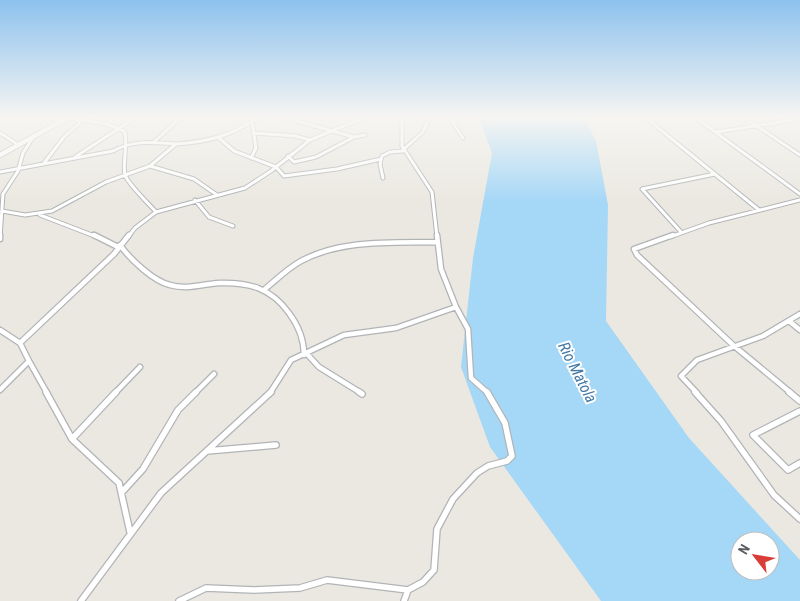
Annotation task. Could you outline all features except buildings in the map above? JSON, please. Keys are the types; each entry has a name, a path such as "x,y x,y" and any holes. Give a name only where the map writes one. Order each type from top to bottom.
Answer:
{"street":[{"path":"0,155 14,146"},
{"path":"0,239 3,194 19,168 27,146"},
{"path":"44,163 57,146"},
{"path":"74,158 92,146"},
{"path":"0,172 113,151 122,146"},
{"path":"124,146 124,176 156,212"},
{"path":"46,214 106,182 150,166 174,146"},
{"path":"228,146 234,151 276,167 282,176 286,176 337,169 381,159 387,151 403,150 407,146"},
{"path":"251,158 256,151 255,146"},
{"path":"20,344 119,246 134,228 156,212 245,188 276,167 302,146"},
{"path":"288,156 294,162 300,162 338,146"},
{"path":"179,601 200,591 218,587 254,590 300,588 327,580 408,590 423,582 434,570 436,532 460,490 478,472 493,464 506,462 512,456 511,442 490,395 471,378 468,329 456,307 441,269 432,192 401,146"},
{"path":"681,146 759,210"},
{"path":"735,146 800,194"},
{"path":"787,146 800,155"},
{"path":"381,159 383,178"},
{"path":"150,166 205,184 217,195"},
{"path":"681,232 642,189 715,174"},
{"path":"0,187 3,194"},
{"path":"195,200 209,218 233,226"},
{"path":"800,200 681,232 635,247 634,251 733,345 800,401"},
{"path":"2,211 46,214 119,246 131,260 164,284 182,288 220,283 265,289 284,304 291,314 306,354 319,367 362,394"},
{"path":"265,289 296,264 320,253 354,247 437,242"},
{"path":"81,601 130,532 142,520 167,486 269,395 291,360 344,335 396,328 456,307"},
{"path":"800,314 762,336 715,351 691,366 681,376 721,421 774,495 800,519"},
{"path":"789,321 800,330"},
{"path":"0,330 20,344 72,438 113,476 123,491 130,532"},
{"path":"0,390 29,361"},
{"path":"72,438 140,367"},
{"path":"123,491 144,470 178,410 214,374"},
{"path":"800,411 753,435 788,470 800,463"},
{"path":"207,451 276,445"},
{"path":"404,601 408,590"}],"water":[{"name":"Rio Matola","path":"489,146 597,146 608,205 606,321 689,438 774,531 730,531 730,581 780,581 780,538 800,560 800,601 601,601 490,447 461,367 473,258 492,153"}]}
